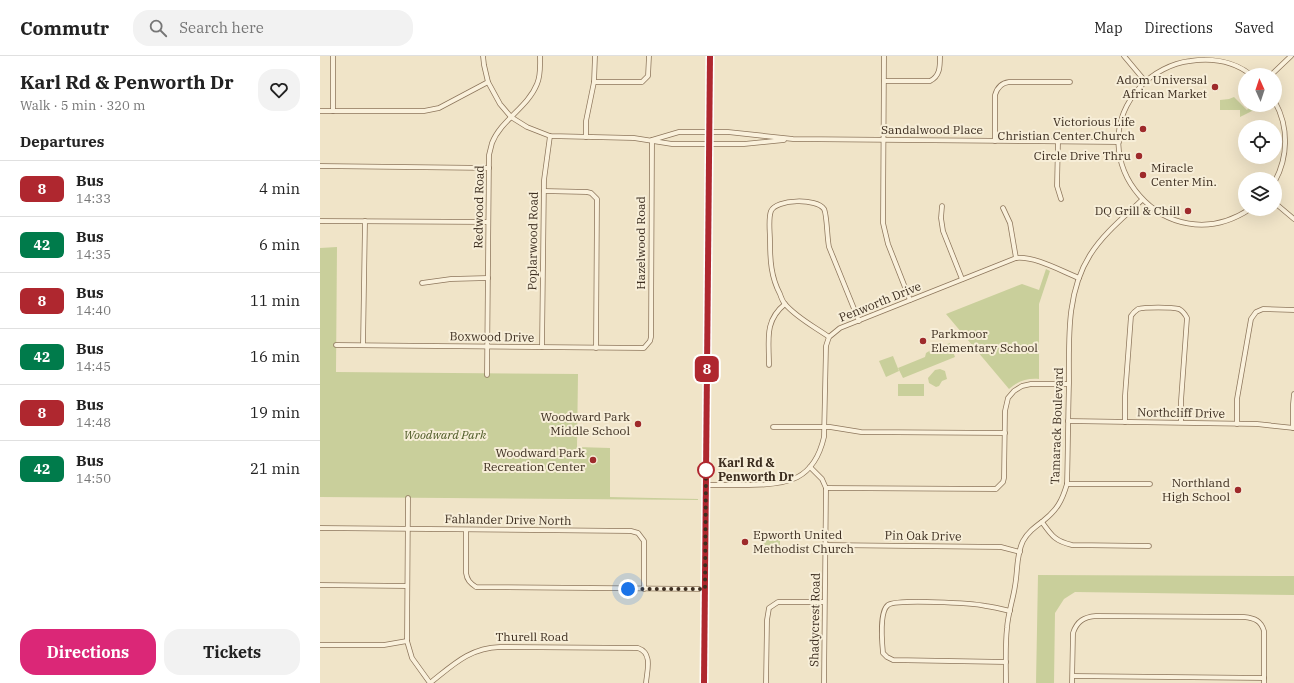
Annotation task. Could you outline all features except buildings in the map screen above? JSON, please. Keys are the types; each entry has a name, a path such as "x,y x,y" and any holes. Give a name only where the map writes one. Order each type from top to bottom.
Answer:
{"main road":[{"path":"704,683 710,56"}],"street":[{"path":"333,56 333,111"},
{"path":"483,56 488,82 500,104 511,117"},
{"name":"Redwood Road","path":"487,375 489,155 492,143 498,132 530,96 535,88 540,74 540,56"},
{"path":"586,137 586,121 594,82 595,56"},
{"path":"594,82 642,82 646,79 649,72 649,56"},
{"path":"884,56 883,212 885,232 888,244 910,300"},
{"path":"884,81 930,81 938,74 940,56"},
{"path":"1124,56 1146,81"},
{"path":"1278,68 1291,56"},
{"path":"1239,68 1220,61 1204,59 1183,61 1163,69 1146,81 1136,91 1123,115 1119,142 1120,158 1124,172 1132,187 1142,200 1153,209 1166,217 1195,225 1220,223 1239,216"},
{"path":"320,111 424,111 439,108 488,82"},
{"path":"995,141 995,95 997,89 1002,84 1009,82 1070,82"},
{"path":"1279,112 1284,126 1285,144 1282,164 1279,172"},
{"name":"Sandalwood Place","path":"511,117 527,127 550,136 634,138 666,143 709,144 744,144 793,139"},
{"name":"Sandalwood Place","path":"652,140 679,132 710,132 738,133 793,139 1119,142"},
{"name":"Poplarwood Road","path":"542,347 544,191 546,157 550,136"},
{"name":"Hazelwood Road","path":"647,345 651,337 652,140"},
{"path":"1058,142 1057,186 1061,199"},
{"path":"320,166 489,168"},
{"path":"544,191 588,192 594,195 597,199 596,348"},
{"name":"Tamarack Boulevard","path":"1006,683 1007,627 1016,585 1017,563 1023,542 1028,534 1053,512 1062,500 1067,484 1069,320 1076,288 1090,255 1100,242 1142,200"},
{"path":"706,485 778,484 793,479 810,467 822,448 824,427 825,354 829,337 801,318 785,304 775,285 770,262 770,215 778,203 812,202 817,203 823,208 826,215 826,232 829,247 858,321"},
{"path":"942,206 943,231 962,279"},
{"path":"1003,208 1010,223 1016,258"},
{"path":"1282,209 1294,219"},
{"path":"320,221 488,222"},
{"path":"363,345 364,221"},
{"name":"Penworth Drive","path":"829,337 840,328 1016,258 1034,260 1079,278"},
{"path":"422,283 452,278 488,278"},
{"path":"769,365 770,325 773,316 785,304"},
{"path":"1125,422 1130,321 1134,311 1142,308 1174,308 1184,313 1187,318 1181,401 1181,422"},
{"path":"1236,424 1238,392 1251,319 1256,312 1263,309 1294,310"},
{"name":"Boxwood Drive","path":"336,345 640,348 647,345"},
{"path":"810,467 822,479 826,488 996,489 1003,482 1005,404 1008,398 1014,391 1022,386 1031,384 1068,384"},
{"path":"1293,428 1294,394"},
{"name":"Northcliff Drive","path":"1068,421 1257,424 1293,428"},
{"path":"773,427 824,427 861,432 1005,433"},
{"path":"1067,484 1150,484"},
{"name":"Shadycrest Road","path":"824,683 826,488"},
{"path":"408,498 407,641 412,658 430,683"},
{"path":"1042,522 1050,534 1060,542 1072,545 1149,546"},
{"name":"Fahlander Drive North","path":"320,528 634,532 641,535 644,541 644,589"},
{"path":"466,530 467,579 476,587 705,589"},
{"name":"Pin Oak Drive","path":"826,545 1001,547 1020,552"},
{"path":"320,586 407,586"},
{"path":"766,683 767,620 768,611 773,604 778,602 824,602"},
{"path":"1006,662 893,660 885,655 882,647 882,616 885,608 889,605 901,602 967,603 1010,611"},
{"path":"1072,683 1074,633 1076,626 1081,620 1088,616 1244,617 1259,621 1264,631 1264,680 1073,676"},
{"path":"320,645 384,645 407,641"},
{"name":"Thurell Road","path":"430,683 465,656 478,650 490,647 638,648 647,655 646,683"}],"green space":[{"path":"1234,97 1238,101 1238,110 1220,110 1220,100"},
{"path":"1240,112 1250,112 1240,117"},
{"name":"Woodward Park","path":"337,247 336,372 578,374 577,447 610,448 610,497 698,500 320,497 320,248"},
{"path":"1046,269 1050,271 1039,304 1039,379 1023,381 1009,389 946,314 1022,284 1039,290"},
{"path":"950,343 955,357 903,378 898,368 925,357 926,353 931,350"},
{"path":"893,356 899,371 886,377 879,361"},
{"path":"940,369 945,371 947,379 942,381 939,386 936,387 929,383 928,378 935,370"},
{"path":"898,384 924,384 924,396 898,396"},
{"path":"761,538 780,538 780,549 761,551"},
{"path":"1038,575 1294,576 1294,595 1075,592 1064,599 1055,613 1054,683 1036,683"}],"bus line":[{"name":"8","path":"704,683 710,56"}],"place":[{"name":"Adom Universal African Market","path":"1215,87"},
{"name":"Victorious Life Christian Center Church","path":"1143,129"},
{"name":"Circle Drive Thru","path":"1139,156"},
{"name":"Miracle Center Min.","path":"1143,175"},
{"name":"DQ Grill & Chill","path":"1188,211"},
{"name":"Parkmoor Elementary School","path":"923,341"},
{"name":"Woodward Park Middle School","path":"638,424"},
{"name":"Woodward Park Recreation Center","path":"593,460"},
{"name":"Karl Rd & Penworth Dr","path":"706,470"},
{"name":"Northland High School","path":"1238,490"},
{"name":"Epworth United Methodist Church","path":"745,542"}],"route":[{"path":"628,589 705,589 706,470"}]}
